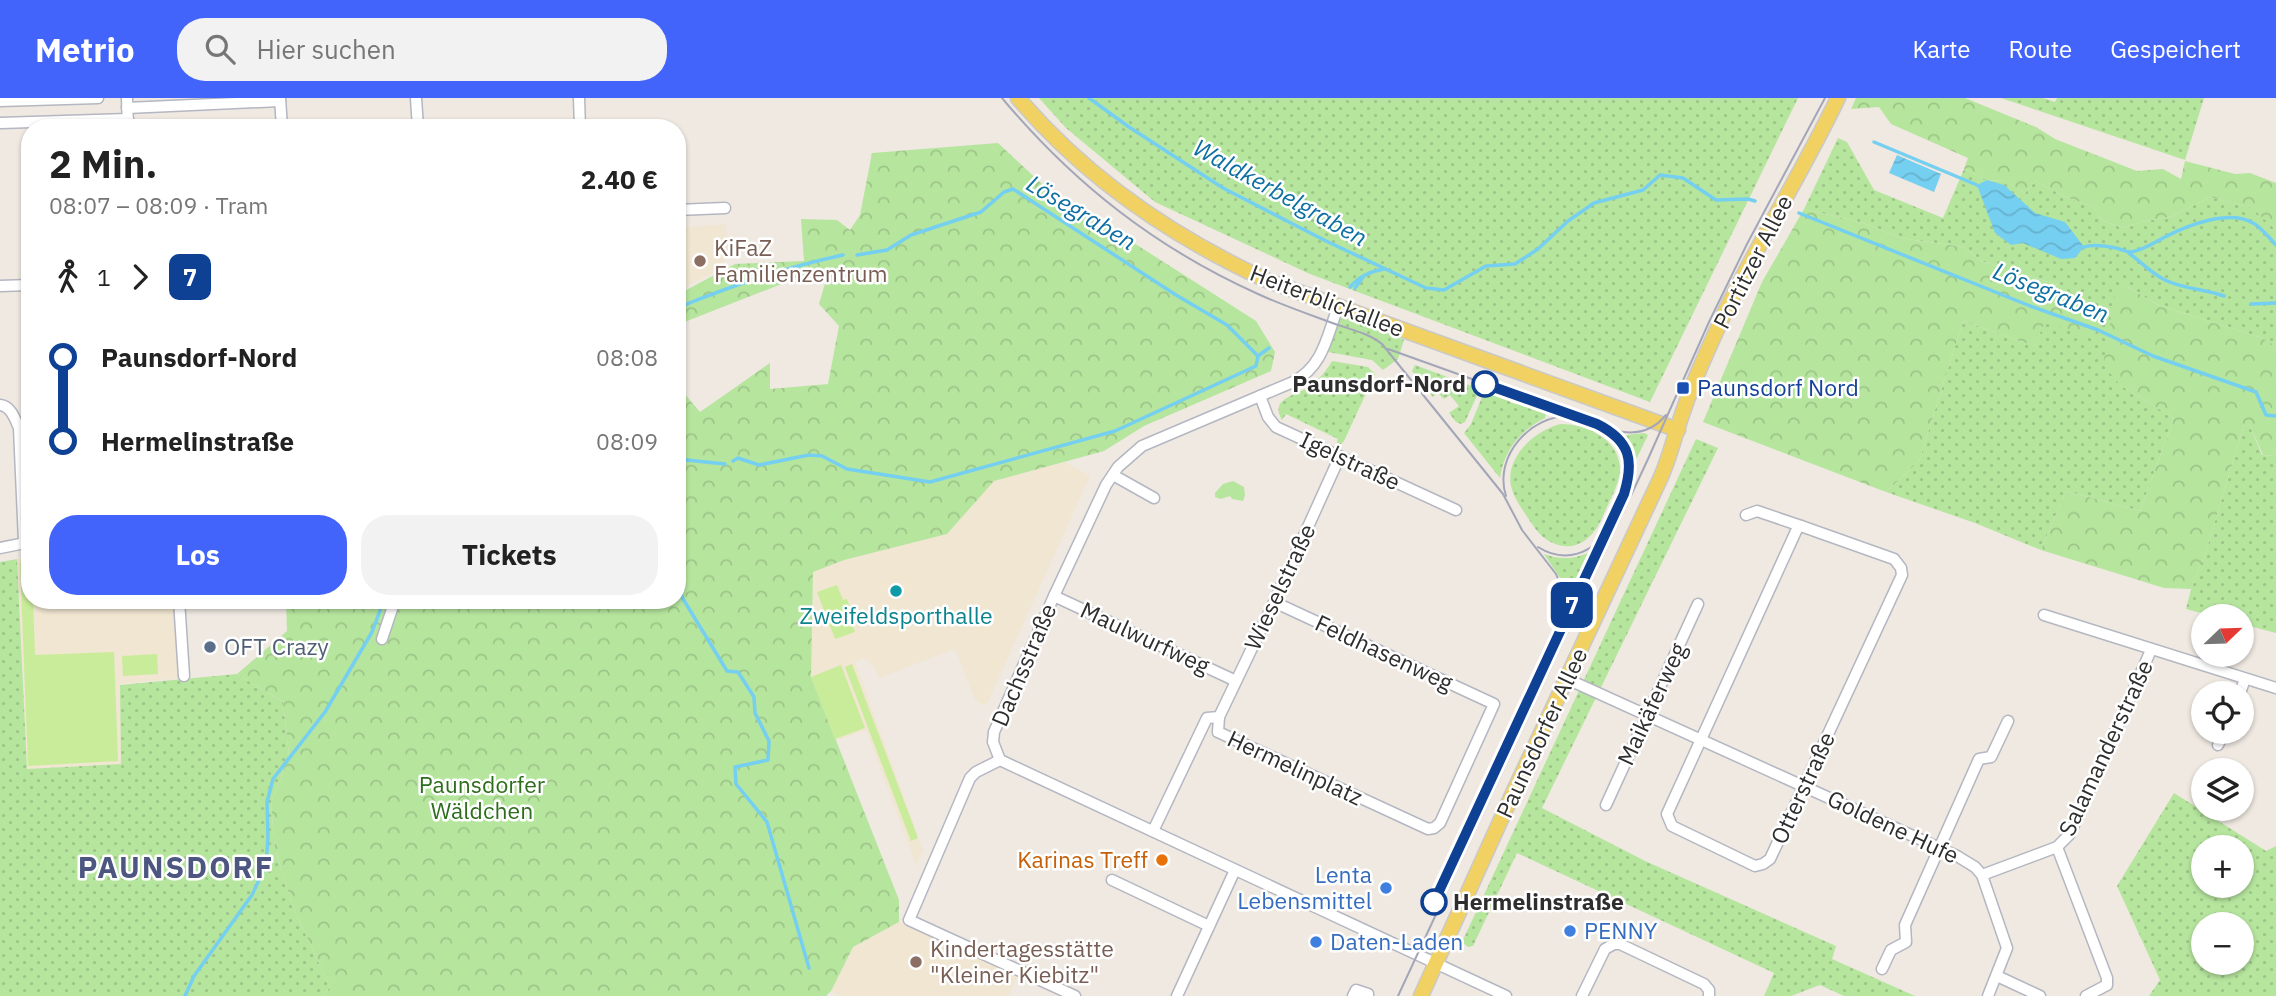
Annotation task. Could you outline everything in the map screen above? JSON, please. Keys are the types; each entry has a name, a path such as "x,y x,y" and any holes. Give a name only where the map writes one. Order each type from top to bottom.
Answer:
{"main road":[{"name":"Heiterblickallee","path":"1018,98 1040,124 1087,167 1175,233 1222,260 1338,307 1678,430"},
{"name":"Portitzer Allee","path":"1678,430 1685,406 1725,313 1838,98"},
{"name":"Paunsdorfer Allee","path":"1421,996 1661,477 1678,430"}],"street":[{"path":"0,100 98,98"},
{"path":"416,98 417,119"},
{"path":"579,98 580,119"},
{"path":"58,119 280,99 281,119"},
{"path":"0,124 21,122"},
{"path":"686,210 725,208"},
{"path":"0,286 21,285"},
{"name":"Dachsstraße","path":"1075,996 909,920 970,778 1000,760 993,742 994,732 1054,596 1118,467 1142,446 1301,379 1313,369 1319,358 1338,307"},
{"name":"Igelstraße","path":"1259,396 1268,417 1276,427 1456,510"},
{"path":"0,405 13,414 19,428 21,456"},
{"name":"Wieselstraße","path":"1219,717 1340,456"},
{"path":"1113,475 1154,498"},
{"name":"Otterstraße","path":"1746,514 1757,511 1801,526 1894,559 1901,568 1902,575 1770,859 1755,866 1672,826 1668,810 1797,529 1801,526"},
{"path":"0,548 21,543"},
{"name":"Maulwurfweg","path":"1054,596 1236,681"},
{"name":"Feldhasenweg","path":"1274,602 1494,704 1440,823 1434,828"},
{"name":"Maikäferweg","path":"1606,805 1698,604"},
{"path":"180,609 184,676"},
{"path":"382,639 392,609"},
{"name":"Salamanderstraße","path":"2044,615 2276,688"},
{"name":"Salamanderstraße","path":"1982,875 2057,847 2070,834 2151,650"},
{"name":"Goldene Hufe","path":"1567,679 1939,848 1975,867 1982,875 2007,948 1988,996"},
{"name":"Hermelinplatz","path":"1153,831 1207,718 1219,717 1219,732 1428,829 1434,828"},
{"path":"1882,969 1891,950 1906,942 1905,925 1979,759 1991,757 2008,721"},
{"path":"1000,760 1506,996"},
{"path":"2057,847 2107,978 2107,985 2086,996"},
{"path":"1177,996 1235,870"},
{"path":"1112,880 1209,926"},
{"path":"1582,996 1605,948 1620,944 1704,984 1709,990 1709,996"},
{"path":"1997,976 2040,996"},
{"path":"1353,996 1356,990 1368,996"}],"shaded area":[{"name":"KiFaZ Familienzentrum","path":"726,224 728,253 719,270 686,286 686,227"},
{"path":"1065,462 1090,476 986,706 975,700 955,649 879,678 874,666 863,658 855,662 923,850 916,865 866,730 836,741 811,677 813,572 844,560 947,534 994,481"},
{"path":"21,558 21,609 177,609 181,678 120,684 121,764 27,769 17,559"},
{"name":"Kindertagesstätte \"Kleiner Kiebitz\"","path":"899,922 1018,976 1008,996 840,996 831,991 853,947"}],"green space":[{"path":"1039,98 1798,98 1650,402 1310,274 1155,202 1066,128"},
{"path":"1856,98 1965,98 2036,127 2055,139 2137,171 2163,169 2181,179 2185,161 2235,174 2250,173 2276,183 2276,230 2252,208 2210,197 2173,216 2123,228 2103,221 2092,206 2068,198 2035,181 2025,193 2005,181 1987,180 1964,169 1968,158 1891,124 1879,107 1851,109"},
{"path":"2001,98 2043,98 2055,102 2057,98 2204,98 2185,160"},
{"path":"1838,138 1847,142 1874,190 1943,218 1964,169 1987,180 2005,181 2025,193 2035,181 2068,198 2092,206 2103,221 2123,228 2173,216 2210,197 2253,208 2276,230 2276,346 2262,338 2158,305 2126,286 2120,385 2174,418 2140,511 2066,491 2041,550 1975,523 1886,492 1919,461 1963,321 2035,346 2058,285 1981,261 1964,247 1901,238 1863,223 1804,209"},
{"name":"Paunsdorfer Wäldchen","path":"998,143 1043,185 1256,321 1275,352 1271,371 1144,426 1104,451 994,481 947,534 844,560 813,572 811,677 899,900 899,922 853,947 826,996 323,996 330,987 293,907 275,849 271,804 289,755 283,702 237,674 287,631 286,609 686,609 686,396 700,412 770,363 770,389 828,384 839,326 819,304 826,280 812,272 686,321 686,290 735,264 804,261 801,219 837,220 850,230 860,215 872,153"},
{"path":"1804,209 1863,223 1901,238 1964,247 1981,261 2058,285 2102,311 2094,338 2045,321 2035,346 1963,321 1919,461 1886,492 1703,422 1762,282"},
{"path":"2116,286 2126,286 2158,305 2262,338 2276,346 2276,456 2263,455 2250,426 2244,425 2206,551 2191,589 2164,588 2041,550 2066,491 2140,511 2174,418 2120,385 2103,365"},
{"path":"1346,315 1404,340 1398,359 1383,370 1372,360 1328,352 1340,320"},
{"path":"1332,361 1368,367 1375,374 1344,441 1338,447 1335,447 1338,439 1286,414 1282,420 1279,414 1280,404 1309,387"},
{"path":"1415,365 1480,389 1465,422 1456,422 1449,413 1459,406 1450,395 1444,399 1438,393 1433,397 1412,371"},
{"path":"1485,390 1510,399 1510,402 1518,402 1546,413 1545,418 1528,428 1515,442 1505,458 1500,478 1464,433 1471,424"},
{"path":"1561,424 1581,427 1600,435 1614,449 1620,468 1615,489 1595,530 1582,542 1566,546 1550,542 1537,531 1514,496 1510,475 1517,455 1524,446 1541,432"},
{"path":"2244,425 2250,426 2262,455 2276,456 2276,633 2254,627 2254,604 2191,604 2191,610 2186,609"},
{"path":"1644,433 1648,435 1632,468 1628,449 1619,436"},
{"path":"1696,439 1718,448 1542,808 1645,861 1836,946 1832,959 1915,996 1844,996 1820,985 1791,996 1764,996 1774,973 1517,853 1473,946 1468,947 1462,942"},
{"path":"1233,481 1244,487 1243,501 1230,496 1221,499 1215,497 1223,484"},
{"path":"1596,548 1569,606 1562,581 1544,554 1571,558"},
{"path":"17,559 27,769 121,764 120,685 237,674 283,702 289,755 271,804 275,849 293,907 330,987 323,996 0,996 0,562"},
{"path":"837,585 843,600 847,599 850,608 846,610 855,632 835,639 817,592"},
{"path":"22,609 33,609 35,655 114,652 118,761 28,766"},
{"path":"157,654 158,674 123,676 122,656"},
{"path":"852,664 918,838 911,841 845,667"},
{"path":"841,665 865,728 835,739 811,677"},
{"path":"2174,793 2191,804 2191,821 2218,821 2241,835 2191,835 2191,898 2254,898 2254,843 2266,851 2276,846 2276,996 2149,996 2160,980 2117,886"}],"water":[{"path":"1897,155 1941,174 1934,192 1889,173"},
{"path":"1987,180 2004,185 2035,213 2065,222 2084,247 2075,258 2061,259 2023,243 2011,245 1995,233 1977,185"}],"waterway":[{"name":"Lösegraben","path":"1089,98 1223,188 1426,288 1444,290 1486,266 1515,264 1538,249 1568,221 1594,203 1643,190 1660,175 1683,178 1716,200 1755,201"},
{"path":"1874,142 1977,185"},
{"name":"Lösegraben","path":"857,255 887,250 911,235 981,212 1004,192 1013,189 1227,325 1258,356 1269,348"},
{"name":"Lösegraben","path":"1799,213 2030,306 2098,330 2153,356 2256,392 2266,415 2276,416"},
{"path":"2084,247 2104,246 2131,252 2145,248 2174,232 2221,218 2243,219 2253,223 2276,245"},
{"path":"2129,253 2165,280 2224,296"},
{"name":"Lösegraben","path":"686,304 759,278 843,255"},
{"name":"Lösegraben","path":"1350,287 1365,275 1384,269"},
{"name":"Lösegraben","path":"1355,288 1364,276"},
{"path":"2251,304 2276,303"},
{"path":"733,461 738,458 759,465 809,455 822,456 847,469 930,482 1115,431 1256,366 1258,356"},
{"path":"686,460 725,464"},
{"path":"686,604 727,671 738,672 754,697 755,713 769,741 768,760 735,767 736,784 767,822 809,968"},
{"name":"Lösegraben","path":"185,996 194,976 252,895 266,865 267,802 273,779 325,712 372,632 381,609"}],"tram line":[{"path":"1002,98 1029,129 1088,186 1151,234 1185,256 1258,294 1361,333 1382,344 1503,494 1522,530 1556,574 1565,597 1566,627"},
{"path":"1398,996 1709,322 1747,244 1825,98"},
{"path":"1388,349 1617,431 1644,430 1656,425 1666,415"},
{"name":"7","path":"1434,902 1624,494 1630,474 1628,454 1610,430 1485,384"},
{"path":"1506,496 1503,481 1505,466 1518,441 1542,422 1570,416"},
{"path":"1610,430 1622,443 1628,457 1626,489"},
{"path":"1538,547 1558,555 1578,554 1595,544 1608,528"}],"place":[{"name":"KiFaZ Familienzentrum","path":"700,261"},
{"name":"Paunsdorf-Nord","path":"1485,384"},
{"name":"Paunsdorf Nord","path":"1683,388"},
{"name":"Zweifeldsporthalle","path":"896,591"},
{"name":"OFT Crazy","path":"210,647"},
{"name":"Karinas Treff","path":"1162,860"},
{"name":"Lenta Lebensmittel","path":"1386,888"},
{"name":"Hermelinstraße","path":"1434,902"},
{"name":"PENNY","path":"1570,931"},
{"name":"Daten-Laden","path":"1316,942"},
{"name":"Kindertagesstätte \"Kleiner Kiebitz\"","path":"916,962"}],"district":[{"name":"PAUNSDORF","path":"176,868"}],"water label":[{"name":"Waldkerbelgraben","path":"1280,193"}]}
